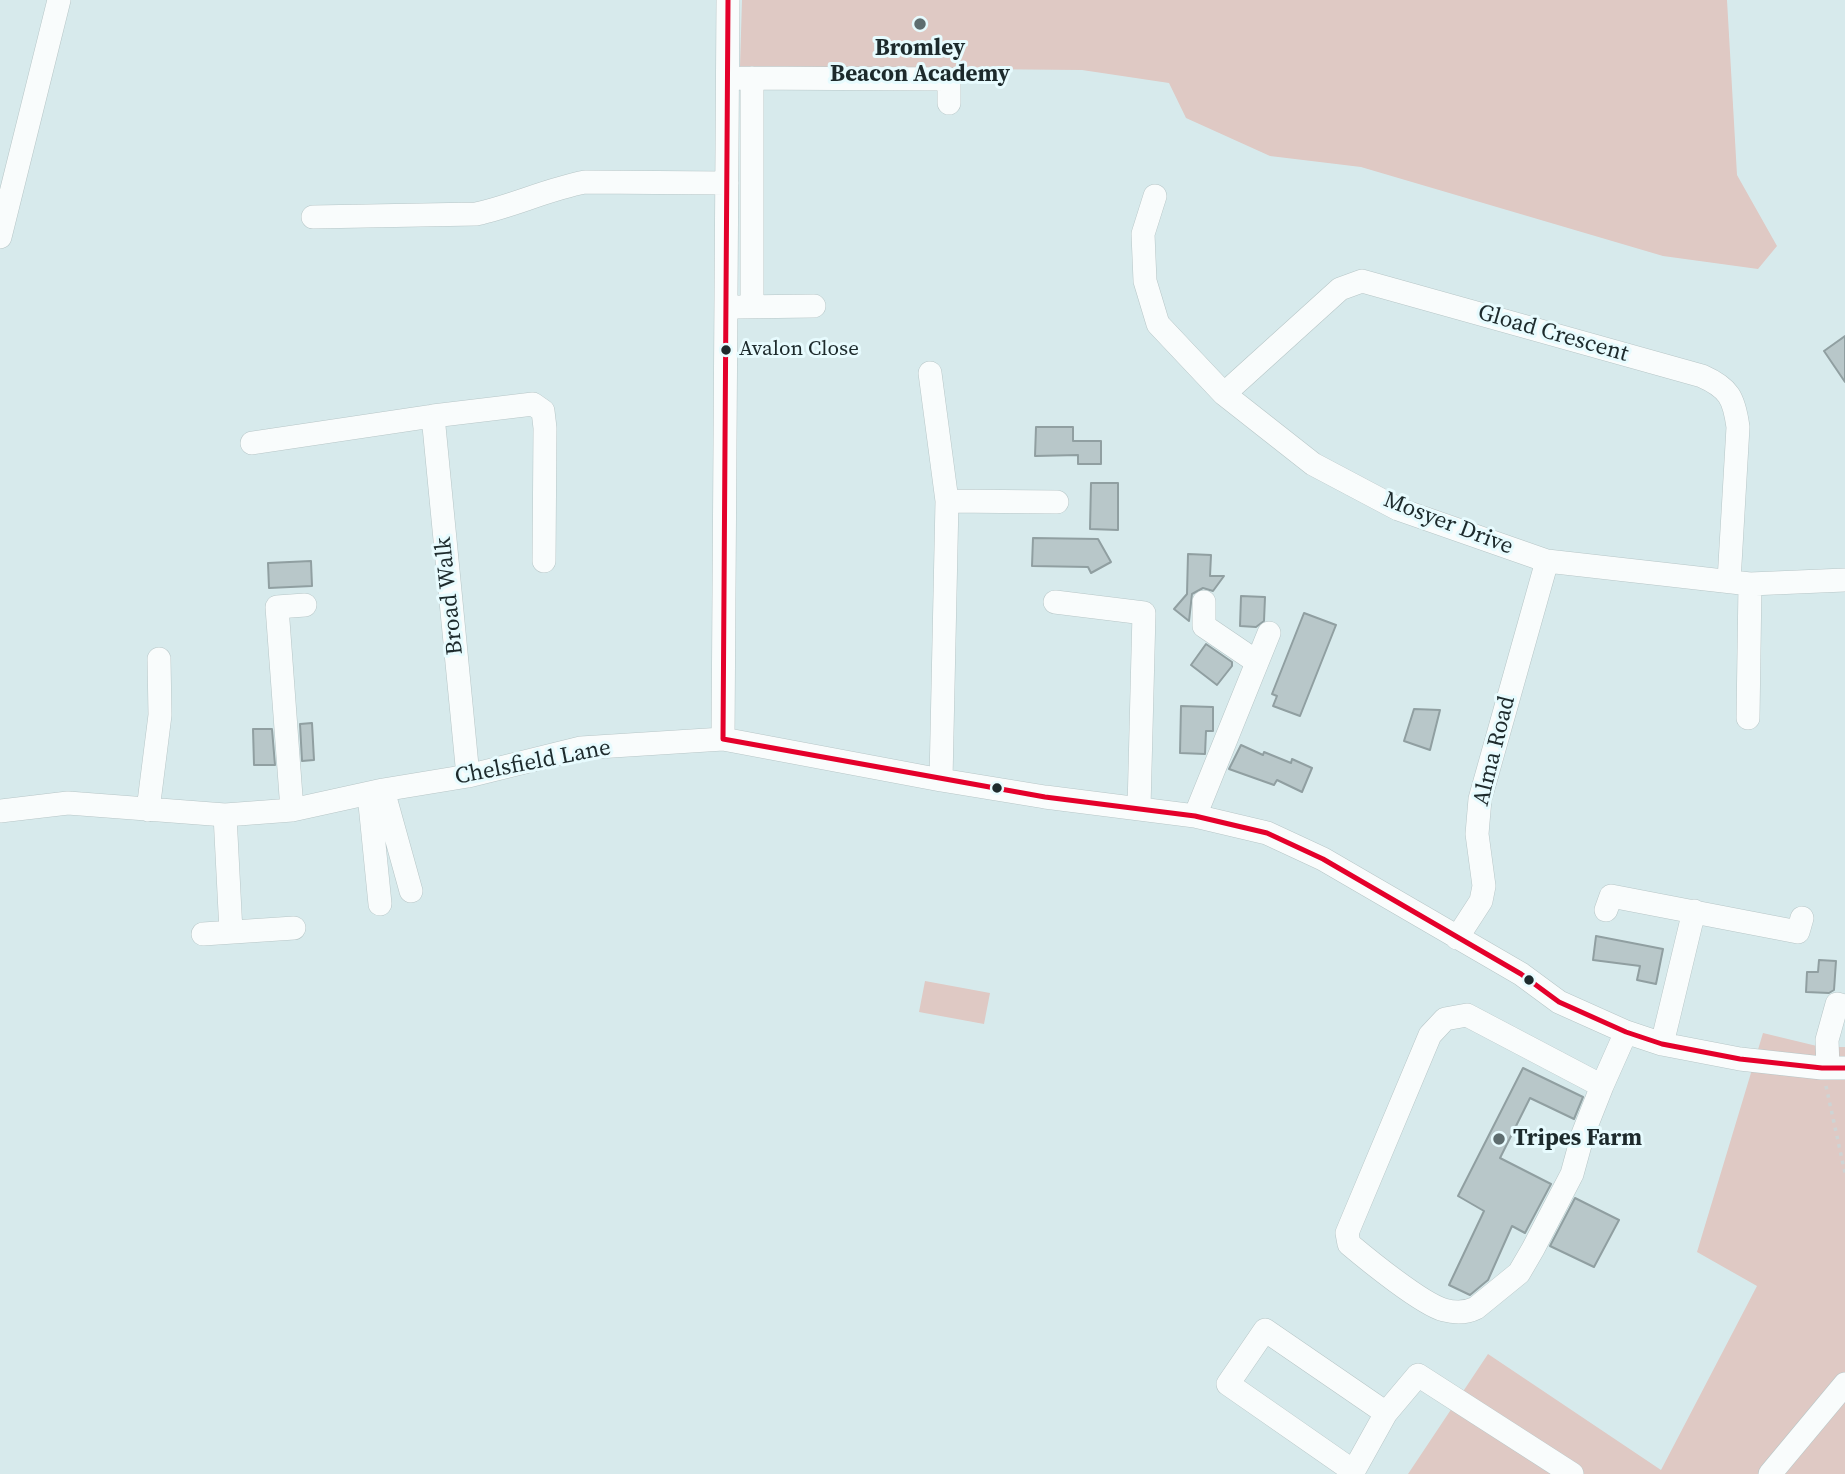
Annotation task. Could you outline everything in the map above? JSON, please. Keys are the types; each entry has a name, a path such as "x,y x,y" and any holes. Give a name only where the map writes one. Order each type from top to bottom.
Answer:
{"street":[{"path":"0,237 60,0"},
{"path":"723,739 728,0"},
{"path":"728,78 949,79 949,103"},
{"path":"752,78 752,306"},
{"path":"313,217 475,214 585,182 727,183"},
{"name":"Mosyer Drive","path":"1154,196 1143,233 1144,281 1158,324 1224,394 1313,464 1398,509 1547,561 1740,583 1845,580"},
{"name":"Gload Crescent","path":"1224,394 1339,289 1362,281 1702,376 1721,384 1735,404 1738,427 1740,583 1748,718"},
{"path":"726,307 814,306"},
{"path":"930,373 947,501 940,780"},
{"path":"252,443 533,404 543,411 545,428 544,561"},
{"name":"Broad Walk","path":"433,416 468,776"},
{"path":"947,501 1057,502"},
{"name":"Alma Road","path":"1457,938 1481,901 1484,886 1477,834 1480,799 1547,561"},
{"path":"1055,602 1144,613 1139,808"},
{"path":"1204,602 1204,626 1257,662"},
{"path":"292,810 277,607 305,605"},
{"path":"1195,816 1269,633"},
{"path":"148,810 160,715 159,659"},
{"name":"Chelsfield Lane","path":"0,811 68,803 225,815 292,810 468,776 581,748 723,739 940,780 1045,797 1195,816 1267,833 1324,859 1521,974 1559,1002 1626,1032 1661,1044 1740,1059 1832,1068"},
{"path":"376,792 411,891"},
{"path":"376,792 380,904"},
{"path":"225,815 231,932"},
{"path":"1606,910 1611,896 1798,932 1802,918"},
{"path":"1661,1044 1694,911"},
{"path":"203,934 294,928"},
{"path":"1832,1068 1827,1040 1837,1004 1845,1006"},
{"path":"1602,1086 1466,1015 1445,1019 1430,1035 1352,1221 1348,1233 1349,1244 1424,1300 1443,1310 1468,1312 1476,1308 1519,1273 1526,1261 1572,1174 1583,1134 1626,1032"},
{"path":"1386,1413 1265,1330 1228,1384 1352,1473 1386,1413 1418,1375 1572,1474"},
{"path":"1770,1474 1845,1384"}],"path":[{"path":"1832,1068 1845,1173"}],"shaded area":[{"path":"742,0 1727,0 1737,175 1777,246 1758,269 1663,256 1361,167 1270,156 1186,118 1169,83 1082,70 740,67"},
{"path":"925,981 990,993 984,1024 919,1012"},
{"path":"1763,1033 1821,1047 1845,1047 1845,1474 1408,1474 1488,1354 1661,1470 1757,1286 1697,1252"}],"building":[{"path":"1845,336 1845,382 1824,351"},
{"path":"1036,427 1073,427 1073,441 1101,441 1101,464 1078,464 1078,455 1035,456"},
{"path":"1091,483 1118,483 1118,530 1090,529"},
{"path":"1033,538 1098,539 1111,562 1091,573 1088,567 1032,566"},
{"path":"1188,554 1211,555 1210,576 1224,576 1213,591 1203,588 1192,594 1189,621 1174,609 1187,594"},
{"path":"311,561 312,586 269,588 268,563"},
{"path":"1241,596 1265,597 1264,621 1256,627 1240,626"},
{"path":"1304,613 1336,625 1300,716 1273,706 1277,696 1272,694"},
{"path":"1206,644 1232,662 1232,666 1217,685 1191,665"},
{"path":"1181,706 1213,707 1213,731 1206,731 1205,754 1180,753"},
{"path":"1414,709 1440,710 1430,750 1404,741"},
{"path":"312,723 314,760 302,761 300,724"},
{"path":"253,729 272,729 275,765 254,765"},
{"path":"1241,745 1263,755 1264,752 1291,763 1292,759 1312,768 1302,792 1277,780 1274,785 1229,769"},
{"path":"1596,936 1663,949 1656,984 1637,980 1640,966 1593,960"},
{"path":"1819,960 1836,961 1834,990 1829,993 1806,992 1807,972 1818,972"},
{"name":"Tripes Farm","path":"1523,1068 1583,1097 1574,1119 1530,1098 1500,1158 1551,1184 1525,1233 1512,1226 1488,1280 1470,1295 1449,1285 1484,1211 1458,1196"},
{"path":"1575,1198 1619,1220 1594,1267 1550,1246"}],"transit line":[{"path":"728,0 723,739 1045,797 1195,816 1267,833 1323,859 1521,974 1559,1002 1626,1032 1662,1044 1740,1059 1845,1068"}],"place":[{"name":"Bromley Beacon Academy","path":"920,24"},
{"name":"Avalon Close","path":"726,350"},
{"name":"Tripes Farm","path":"1499,1139"}]}
